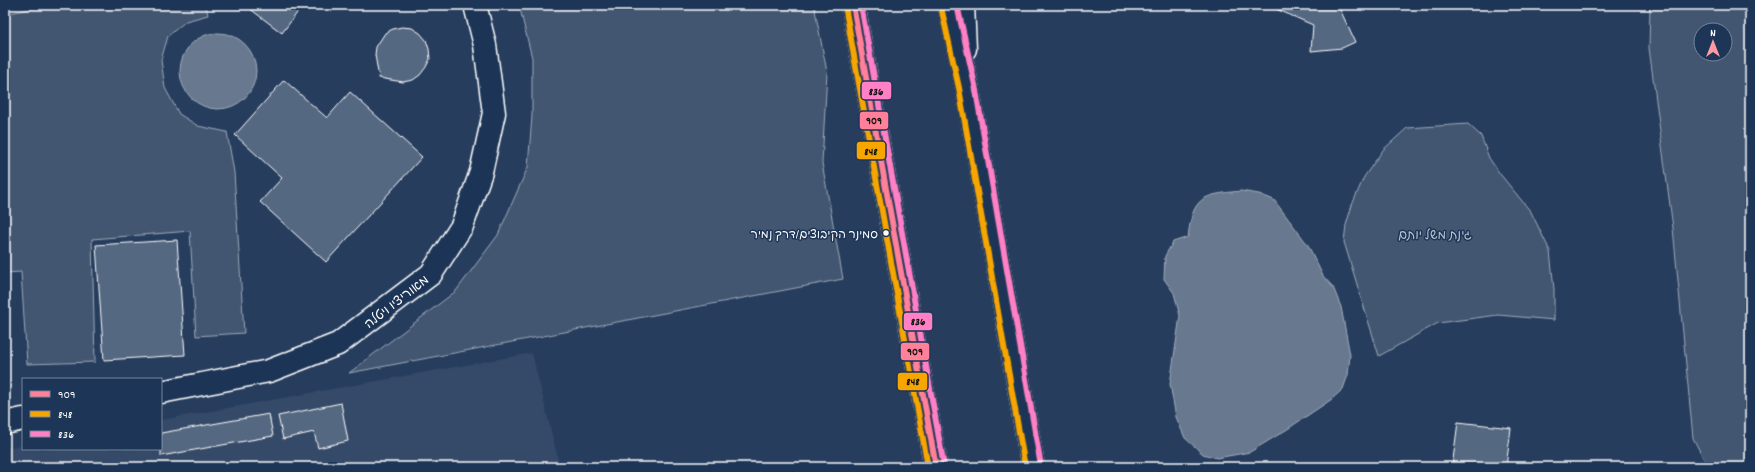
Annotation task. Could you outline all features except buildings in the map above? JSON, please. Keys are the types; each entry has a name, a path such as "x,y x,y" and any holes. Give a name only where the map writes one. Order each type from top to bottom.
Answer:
{"main road":[{"name":"מאוריציו ויטלה","path":"162,392 269,371 338,344 431,274 462,226 480,172 494,113 485,45 475,5"},
{"path":"853,5 936,467"},
{"path":"949,5 966,86 1033,467"},
{"path":"963,5 966,86"},
{"path":"5,423 22,419"}],"shaded area":[{"path":"218,33 233,36 245,44 253,56 256,71 253,86 245,98 233,106 218,109 203,106 191,98 183,86 180,71 183,56 191,44 203,36"},
{"path":"1241,191 1259,194 1274,200 1308,245 1323,276 1333,287 1341,307 1350,355 1348,375 1343,389 1332,399 1250,452 1217,458 1203,454 1185,438 1176,417 1170,384 1180,316 1174,293 1164,279 1165,256 1173,242 1188,237 1193,213 1197,205 1202,200 1217,194"},
{"path":"532,353 560,467 5,467 5,448 22,445 22,450 162,450 162,420"}],"green space":[{"path":"50,5 206,5 208,15 186,21 168,36 161,60 165,88 179,114 198,126 227,132 234,172 244,333 196,336 190,231 92,239 95,362 27,364 21,272 5,273 5,14"},
{"path":"519,5 814,5 827,72 822,163 843,279 349,373 456,291 498,235 528,167 532,116 532,58"},
{"path":"1650,5 1750,5 1750,467 1708,467 1693,438 1673,228 1649,48"},
{"name":"גינת משל יותם","path":"1468,124 1481,136 1489,158 1531,212 1550,251 1554,289 1554,320 1498,315 1438,323 1379,356 1344,242 1346,225 1352,205 1364,177 1383,150 1407,128"}],"transit line":[{"name":"909","path":"853,5 936,467"},
{"name":"836","path":"861,5 944,466"},
{"name":"836","path":"957,5 975,85 1041,466"},
{"name":"848","path":"845,6 928,467"},
{"name":"848","path":"941,7 959,88 1025,467"}],"place":[{"name":"סמינר הקיבוצים/דרך נמיר","path":"886,233"}]}
